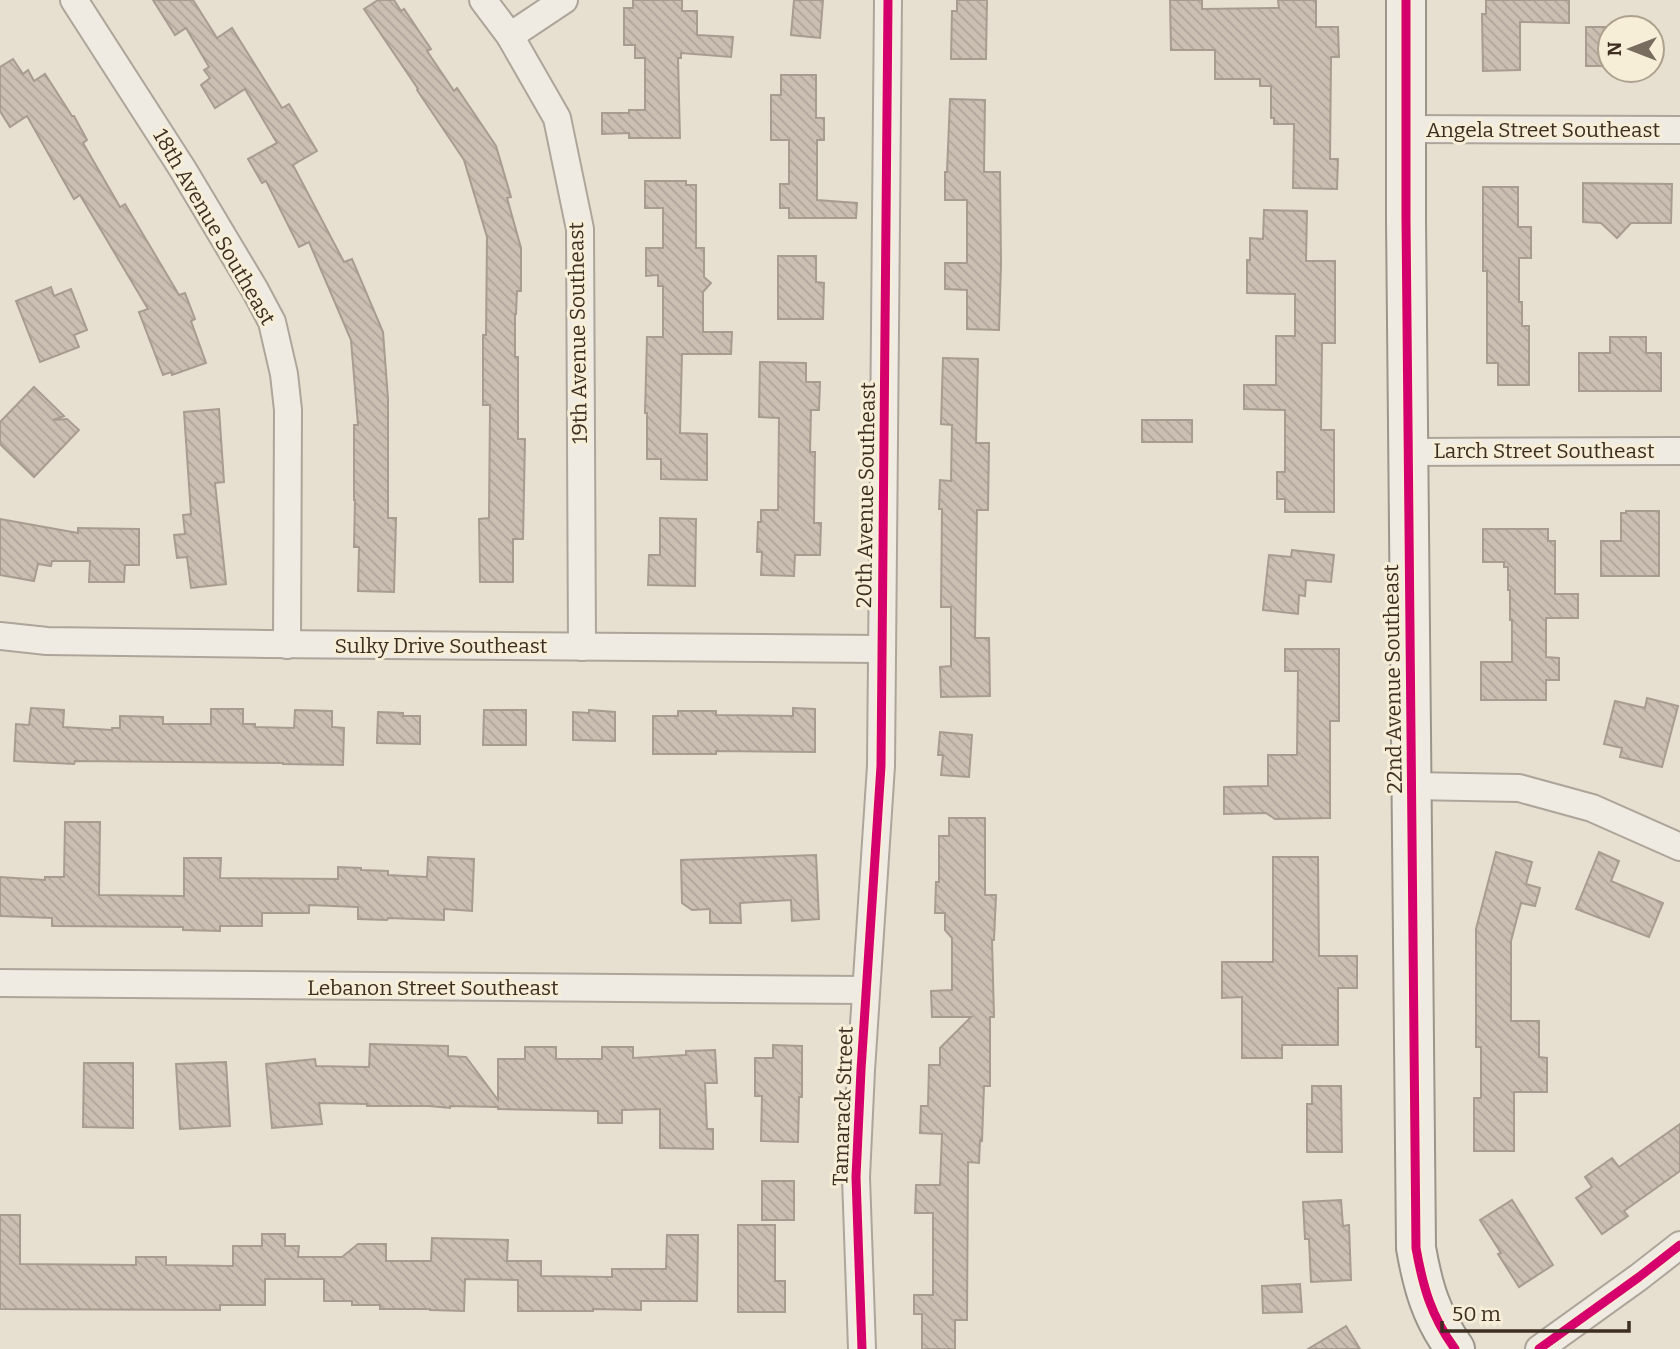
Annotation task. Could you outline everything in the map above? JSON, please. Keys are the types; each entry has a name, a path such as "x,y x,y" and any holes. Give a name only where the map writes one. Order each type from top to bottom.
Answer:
{"street":[{"name":"18th Avenue Southeast","path":"74,0 182,168 272,322 284,374 288,410 287,645"},
{"name":"19th Avenue Southeast","path":"483,0 510,36 557,118 580,229 582,647"},
{"path":"510,36 564,0"},
{"name":"20th Avenue Southeast","path":"866,990 881,766 888,0"},
{"name":"22nd Avenue Southeast","path":"1406,0 1405,219 1416,1248 1422,1281 1430,1304 1441,1329 1455,1349"},
{"name":"Angela Street Southeast","path":"1406,129 1680,130"},
{"name":"Larch Street Southeast","path":"1409,452 1680,451"},
{"name":"Sulky Drive Southeast","path":"0,636 47,641 287,645 882,649"},
{"path":"1412,786 1519,788 1592,808 1680,846"},
{"name":"Lebanon Street Southeast","path":"0,983 866,990"},
{"name":"Tamarack Street","path":"862,1349 856,1177 866,990"},
{"path":"1539,1349 1639,1278 1680,1245"}],"building":[{"path":"153,0 193,0 217,38 232,28 282,108 289,104 317,151 293,165 344,262 352,259 383,332 388,399 388,518 396,518 394,592 358,591 359,547 354,547 354,425 358,425 351,340 309,242 299,247 266,181 262,183 248,159 277,143 245,89 215,108 201,85 210,78 204,70 209,67 186,28 175,35"},
{"path":"378,0 394,0 401,11 404,9 431,49 427,51 454,91 457,88 496,146 511,197 507,198 521,248 521,291 517,291 515,314 515,357 518,357 518,439 525,439 523,539 513,539 513,582 480,582 479,519 489,518 490,405 483,405 487,237 464,160 364,9"},
{"path":"633,0 682,0 682,11 697,11 697,35 733,37 731,57 681,53 681,58 678,58 680,138 629,138 629,133 602,134 602,113 645,110 645,58 635,58 635,45 624,45 624,8 633,8"},
{"path":"794,0 823,0 820,38 791,35"},
{"path":"957,0 987,0 986,59 951,59 952,11 957,11"},
{"path":"1170,0 1202,0 1202,9 1279,8 1278,0 1316,0 1316,27 1338,27 1339,57 1331,57 1330,159 1338,159 1337,189 1293,188 1294,124 1274,124 1274,118 1271,118 1271,86 1260,86 1260,79 1215,79 1215,50 1171,50"},
{"path":"1486,0 1569,0 1569,23 1520,22 1520,70 1483,71 1482,14 1486,14"},
{"path":"1586,27 1596,27 1596,66 1586,66"},
{"path":"13,59 23,74 28,70 34,81 45,74 74,116 87,140 83,143 120,207 125,204 179,295 185,293 195,319 191,321 206,363 172,375 171,372 163,375 139,312 148,309 80,195 74,199 27,116 10,127 0,111 0,67"},
{"path":"781,75 816,75 816,118 824,118 824,140 817,140 817,200 857,203 856,218 789,218 789,208 780,208 780,184 789,184 789,140 771,140 771,95 781,95"},
{"path":"950,99 985,100 984,172 1000,172 999,330 967,329 967,290 945,289 945,263 967,263 967,200 945,200"},
{"path":"645,181 686,181 686,185 696,185 696,248 704,248 704,277 711,283 703,292 703,332 732,332 731,354 682,354 680,433 707,434 707,480 661,479 661,459 647,459 647,337 663,337 663,286 658,286 658,275 646,276 646,248 663,248 663,208 645,208"},
{"path":"1583,183 1672,184 1671,223 1631,223 1617,238 1601,223 1583,222"},
{"path":"1483,187 1518,187 1518,227 1531,227 1531,258 1519,258 1522,326 1529,326 1529,385 1498,385 1498,363 1487,363"},
{"path":"1264,210 1307,211 1306,261 1335,261 1335,343 1322,343 1321,430 1334,430 1334,512 1285,512 1285,499 1277,499 1277,472 1285,472 1285,410 1244,409 1244,385 1276,385 1276,336 1295,336 1295,294 1247,293 1250,238 1263,239"},
{"path":"778,256 816,256 816,282 824,283 823,319 778,319"},
{"path":"51,287 54,296 71,289 87,330 74,335 79,347 40,362 16,301"},
{"path":"1610,337 1646,337 1646,353 1661,353 1661,391 1579,391 1579,353 1610,353"},
{"path":"943,358 978,359 976,443 989,443 988,510 977,510 975,638 989,638 990,696 941,697 940,667 951,666 951,607 941,607 940,480 951,481 952,425 941,424"},
{"path":"760,362 806,363 806,382 820,382 819,410 811,410 810,452 815,452 814,523 821,523 820,555 795,555 794,576 761,575 762,552 757,552 761,510 778,510 779,418 759,417"},
{"path":"34,387 64,416 53,420 67,419 79,430 34,477 0,444 0,422"},
{"path":"219,409 224,482 215,483 226,584 191,588 187,557 177,558 174,535 185,534 183,515 191,514 184,412"},
{"path":"1142,420 1192,420 1192,442 1142,442"},
{"path":"1659,511 1659,576 1601,576 1601,541 1621,541 1621,513"},
{"path":"660,518 696,519 695,586 648,585 649,555 660,555"},
{"path":"0,519 78,533 78,528 139,529 139,565 125,565 124,582 89,582 90,561 52,561 51,566 38,564 34,581 0,575"},
{"path":"1483,529 1548,529 1548,541 1555,541 1555,594 1578,594 1578,618 1546,618 1546,657 1559,658 1559,680 1546,680 1546,700 1481,700 1481,662 1512,662 1508,567 1504,567 1504,562 1483,562"},
{"path":"1292,550 1334,555 1331,582 1306,580 1305,596 1299,595 1298,614 1263,610 1269,555 1291,557"},
{"path":"1285,649 1339,649 1339,721 1330,721 1330,818 1275,819 1266,813 1224,814 1224,787 1268,786 1268,755 1297,755 1298,671 1285,671"},
{"path":"1647,698 1678,706 1662,767 1620,757 1622,748 1604,744 1615,701 1645,708"},
{"path":"31,708 64,710 63,727 112,730 120,728 120,716 163,717 163,724 211,724 211,709 243,709 243,724 255,724 255,727 294,728 295,710 332,711 332,727 344,728 343,765 75,761 74,764 14,761 16,724 29,725"},
{"path":"793,708 815,709 815,752 716,751 716,754 653,754 653,716 678,716 678,711 716,711 716,715 793,716"},
{"path":"484,710 526,710 526,745 483,745"},
{"path":"589,710 615,712 615,741 573,740 573,712 589,713"},
{"path":"378,712 420,716 420,744 377,743"},
{"path":"940,732 972,735 969,777 941,775 943,755 938,755"},
{"path":"949,818 985,818 985,895 996,895 992,940 994,1017 990,1017 990,1086 984,1086 979,1163 968,1162 967,1320 955,1320 955,1349 922,1349 922,1314 914,1314 914,1295 933,1295 933,1213 915,1213 916,1185 940,1185 942,1134 920,1133 921,1106 928,1106 929,1065 940,1065 940,1048 971,1017 932,1017 931,991 952,990 952,938 945,930 945,913 935,913 936,882 939,882 939,836 949,836"},
{"path":"65,822 100,822 99,895 184,896 184,858 221,858 220,878 338,879 338,867 388,871 388,875 427,877 428,857 474,859 472,911 444,909 444,920 358,919 358,907 309,905 309,913 262,913 262,926 220,926 220,931 183,930 183,927 52,926 52,918 0,916 0,877 45,880 45,877 64,877"},
{"path":"1496,852 1532,862 1526,884 1540,888 1535,906 1521,903 1511,941 1511,1021 1539,1021 1539,1057 1547,1058 1547,1092 1514,1092 1514,1151 1474,1151 1474,1098 1481,1098 1481,1047 1476,1047 1476,929"},
{"path":"1599,852 1619,861 1611,881 1663,903 1649,937 1576,909"},
{"path":"816,855 819,919 792,921 791,900 740,903 741,923 710,923 710,909 692,910 682,903 681,860"},
{"path":"1273,857 1318,857 1319,956 1357,956 1357,988 1338,988 1338,1045 1282,1045 1282,1058 1242,1058 1242,997 1222,998 1222,962 1273,962"},
{"path":"370,1044 448,1046 448,1056 466,1057 498,1100 498,1059 525,1059 525,1047 556,1047 556,1059 602,1059 602,1047 633,1047 633,1058 686,1055 686,1051 715,1050 717,1083 705,1083 707,1129 713,1129 713,1149 660,1148 660,1109 622,1110 622,1123 598,1123 598,1111 319,1103 322,1124 272,1128 266,1064 315,1059 316,1066 369,1067"},
{"path":"773,1045 802,1046 802,1097 799,1097 798,1142 761,1141 762,1096 755,1096 755,1058 773,1058"},
{"path":"226,1062 230,1126 180,1129 176,1064"},
{"path":"84,1063 133,1063 133,1128 83,1127"},
{"path":"1312,1086 1341,1086 1342,1152 1307,1152 1307,1104 1312,1104"},
{"path":"1680,1124 1680,1171 1624,1211 1628,1216 1602,1234 1576,1198 1592,1187 1585,1177 1612,1158 1619,1167"},
{"path":"762,1181 794,1181 794,1220 762,1220"},
{"path":"1341,1200 1343,1226 1349,1225 1351,1280 1311,1282 1309,1239 1305,1239 1303,1202"},
{"path":"1512,1200 1553,1265 1519,1287 1480,1220"},
{"path":"0,1215 20,1215 20,1264 136,1265 136,1257 166,1257 166,1265 233,1266 233,1246 262,1246 262,1234 285,1234 285,1246 299,1246 298,1257 342,1257 358,1244 386,1244 386,1261 431,1261 432,1238 508,1240 507,1261 541,1261 541,1276 612,1277 612,1269 666,1269 667,1235 698,1235 697,1301 641,1301 641,1310 518,1311 518,1280 465,1279 464,1311 380,1309 380,1305 352,1305 352,1301 324,1301 324,1279 265,1279 265,1305 220,1305 220,1310 0,1309"},
{"path":"738,1225 775,1225 775,1281 785,1281 785,1312 738,1312"},
{"path":"1300,1284 1302,1312 1263,1313 1262,1286"},
{"path":"1346,1326 1360,1349 1308,1349"}],"cycle path":[{"path":"862,1349 856,1177 881,766 888,0"},
{"path":"1406,0 1416,1248 1429,1301 1455,1349"},
{"path":"1539,1349 1680,1245"}]}
